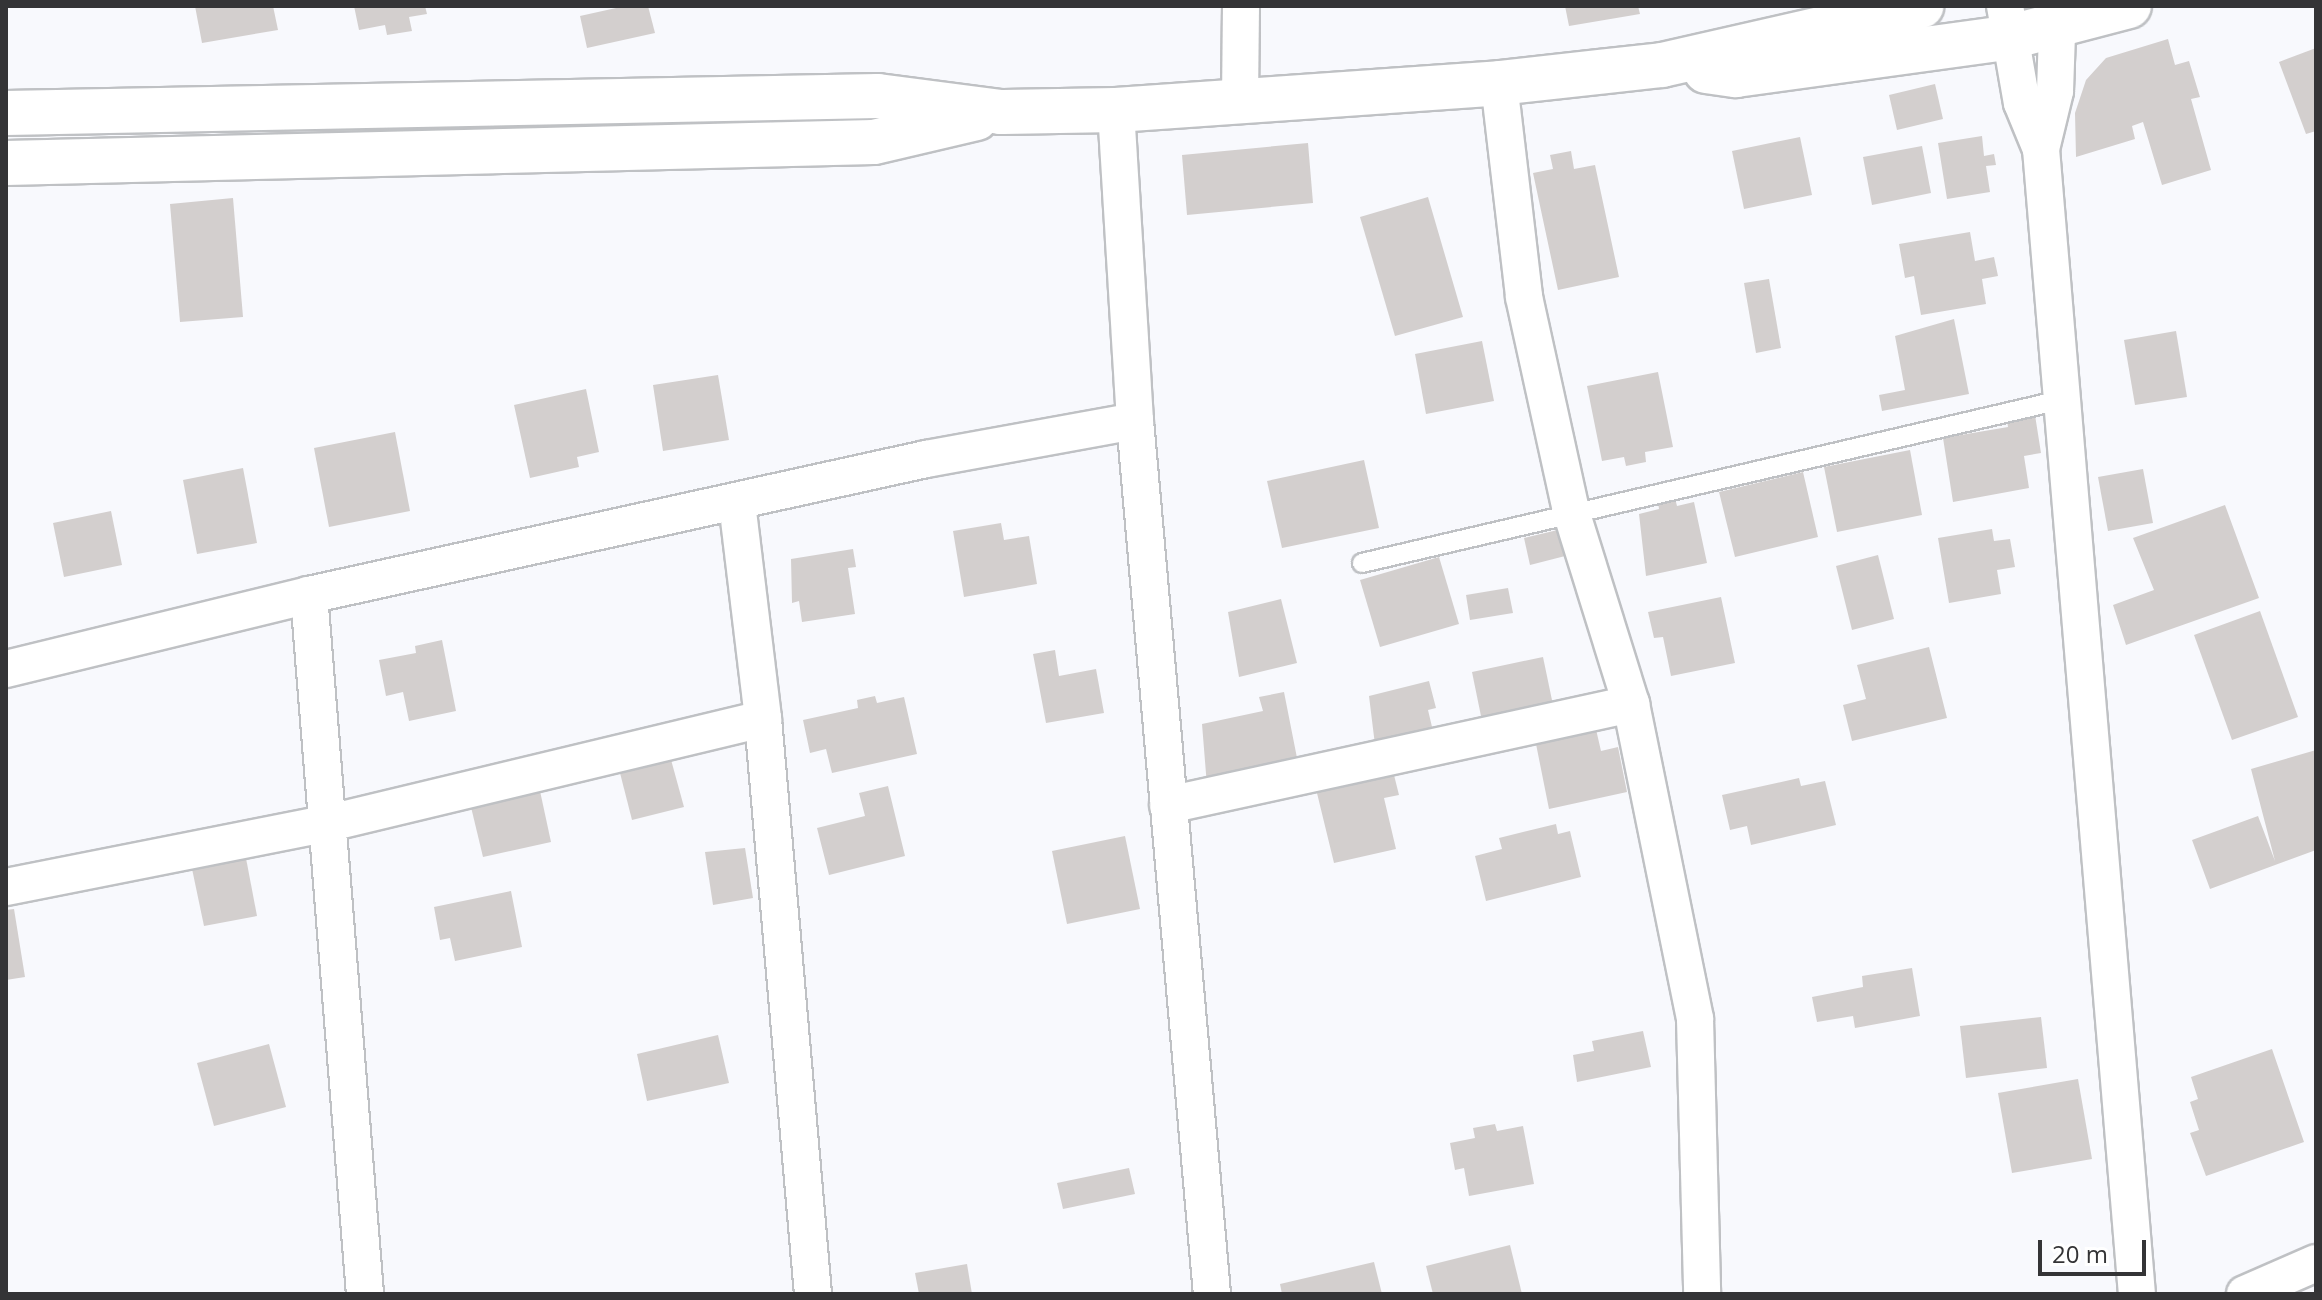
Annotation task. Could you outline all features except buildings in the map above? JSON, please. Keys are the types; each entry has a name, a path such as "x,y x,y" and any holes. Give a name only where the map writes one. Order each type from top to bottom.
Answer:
{"main road":[{"path":"6,113 878,96 1001,112 1116,110 1499,83 1662,65 1921,6"},
{"path":"1662,65 1736,75 2006,22 2129,6"},
{"path":"6,163 874,142 1001,112"}],"street":[{"path":"1240,101 1241,6"},
{"path":"2041,149 2055,91 2059,15"},
{"path":"2006,22 2022,103 2041,149 2065,399 2137,1294"},
{"path":"1499,83 1524,297 1571,511 1631,704 1695,1019 1702,1294"},
{"path":"1116,110 1135,421 1212,1294"},
{"path":"6,669 309,595 926,459 1135,421"},
{"path":"737,503 763,719 813,1294"},
{"path":"309,595 365,1294"},
{"path":"1168,805 1631,704"},
{"path":"6,887 325,824 763,719"},
{"path":"2245,1294 2316,1263"}],"lane":[{"path":"1362,563 1571,511 2065,399"}]}
